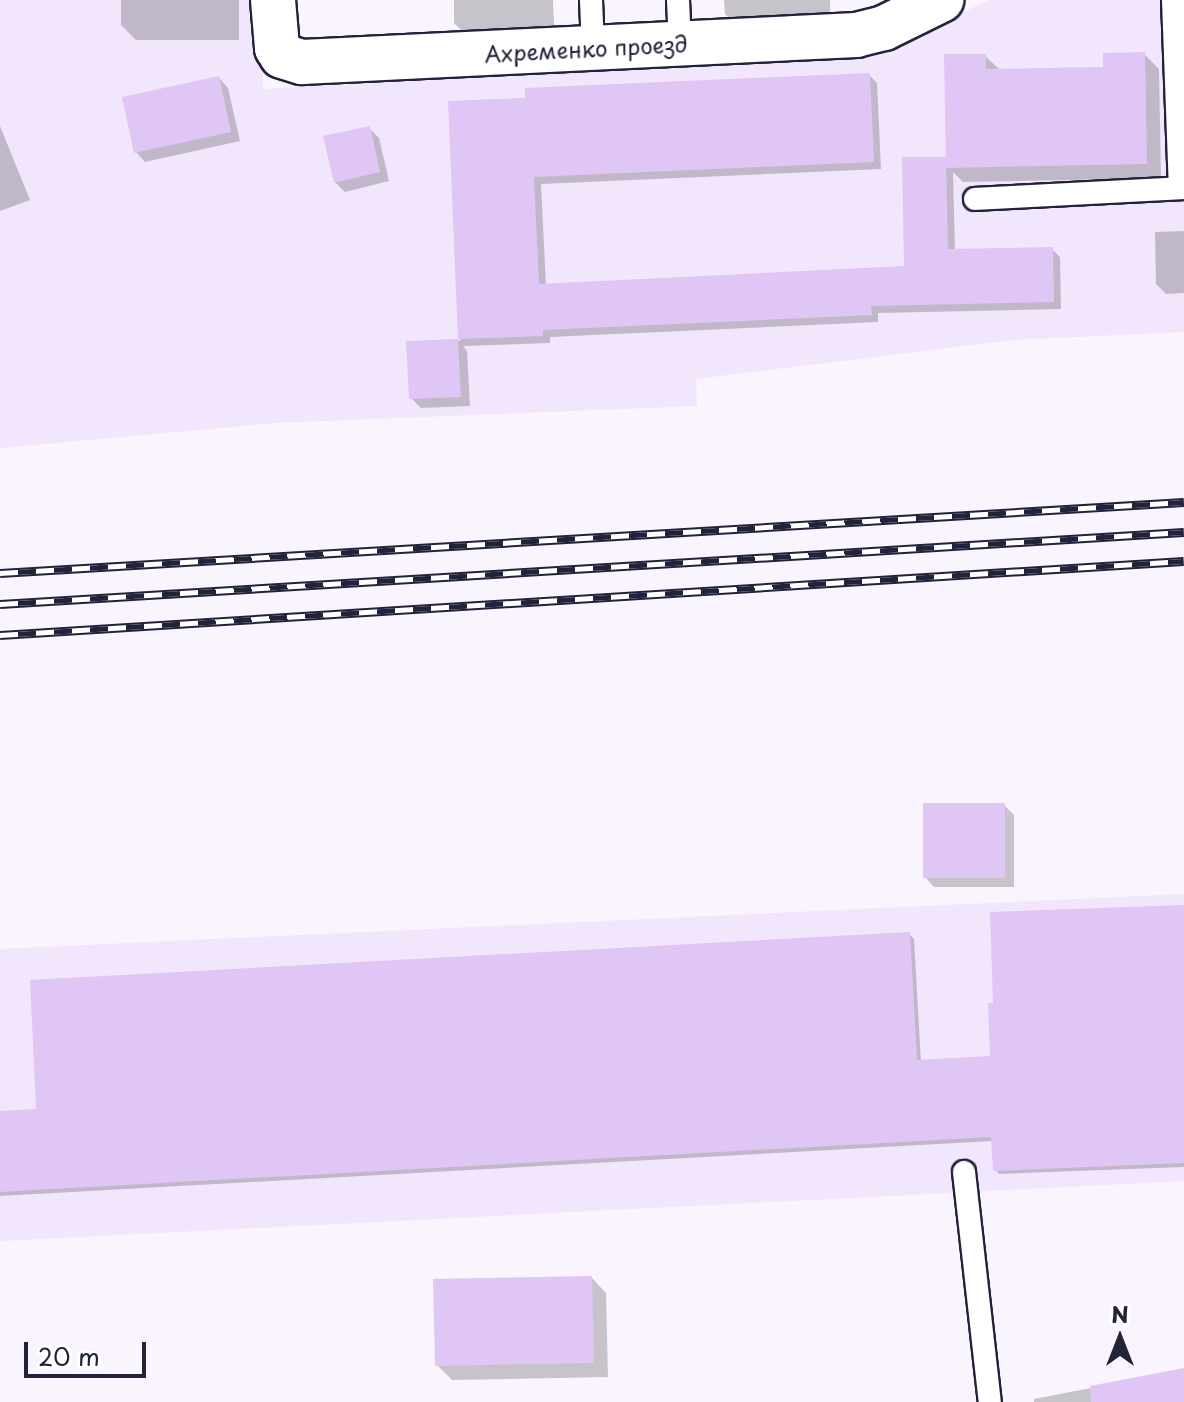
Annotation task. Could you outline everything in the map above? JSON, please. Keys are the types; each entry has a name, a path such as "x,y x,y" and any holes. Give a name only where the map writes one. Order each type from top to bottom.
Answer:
{"street":[{"name":"Ахременко проезд","path":"273,0 274,36 282,56 291,60 856,35 884,28 941,0"}],"lane":[{"path":"591,0 593,48"},
{"path":"678,0 680,44"},
{"path":"975,199 1182,188 1173,0"},
{"path":"964,1172 990,1402"}],"shaded area":[{"path":"0,0 260,0 263,89 869,57 989,0 1184,0 1184,332 1012,340 696,379 697,406 274,423 0,448"},
{"path":"1184,894 1184,1181 0,1241 0,949"}],"building":[{"path":"1145,52 1147,164 946,168 944,54 986,54 986,69 1103,67 1103,53"},
{"path":"870,73 874,162 534,177 539,284 904,266 902,157 946,157 948,249 1053,247 1054,302 871,306 872,315 543,330 543,336 458,339 448,101 525,98 525,88"},
{"path":"219,76 231,132 134,153 122,97"},
{"path":"370,126 380,172 334,183 323,136"},
{"path":"458,339 461,397 409,399 406,341"},
{"path":"923,803 1005,803 1005,878 923,878"},
{"path":"1184,905 1184,1163 993,1171 991,1137 0,1192 0,1111 36,1109 30,980 910,932 917,1060 990,1056 988,1003 993,1003 990,912"},
{"path":"592,1276 594,1363 435,1366 433,1279"},
{"path":"1184,1368 1184,1402 1091,1402 1090,1386"}],"railway":[{"path":"0,573 1184,502"},
{"path":"0,604 1184,532"},
{"path":"0,635 1184,561"}]}
